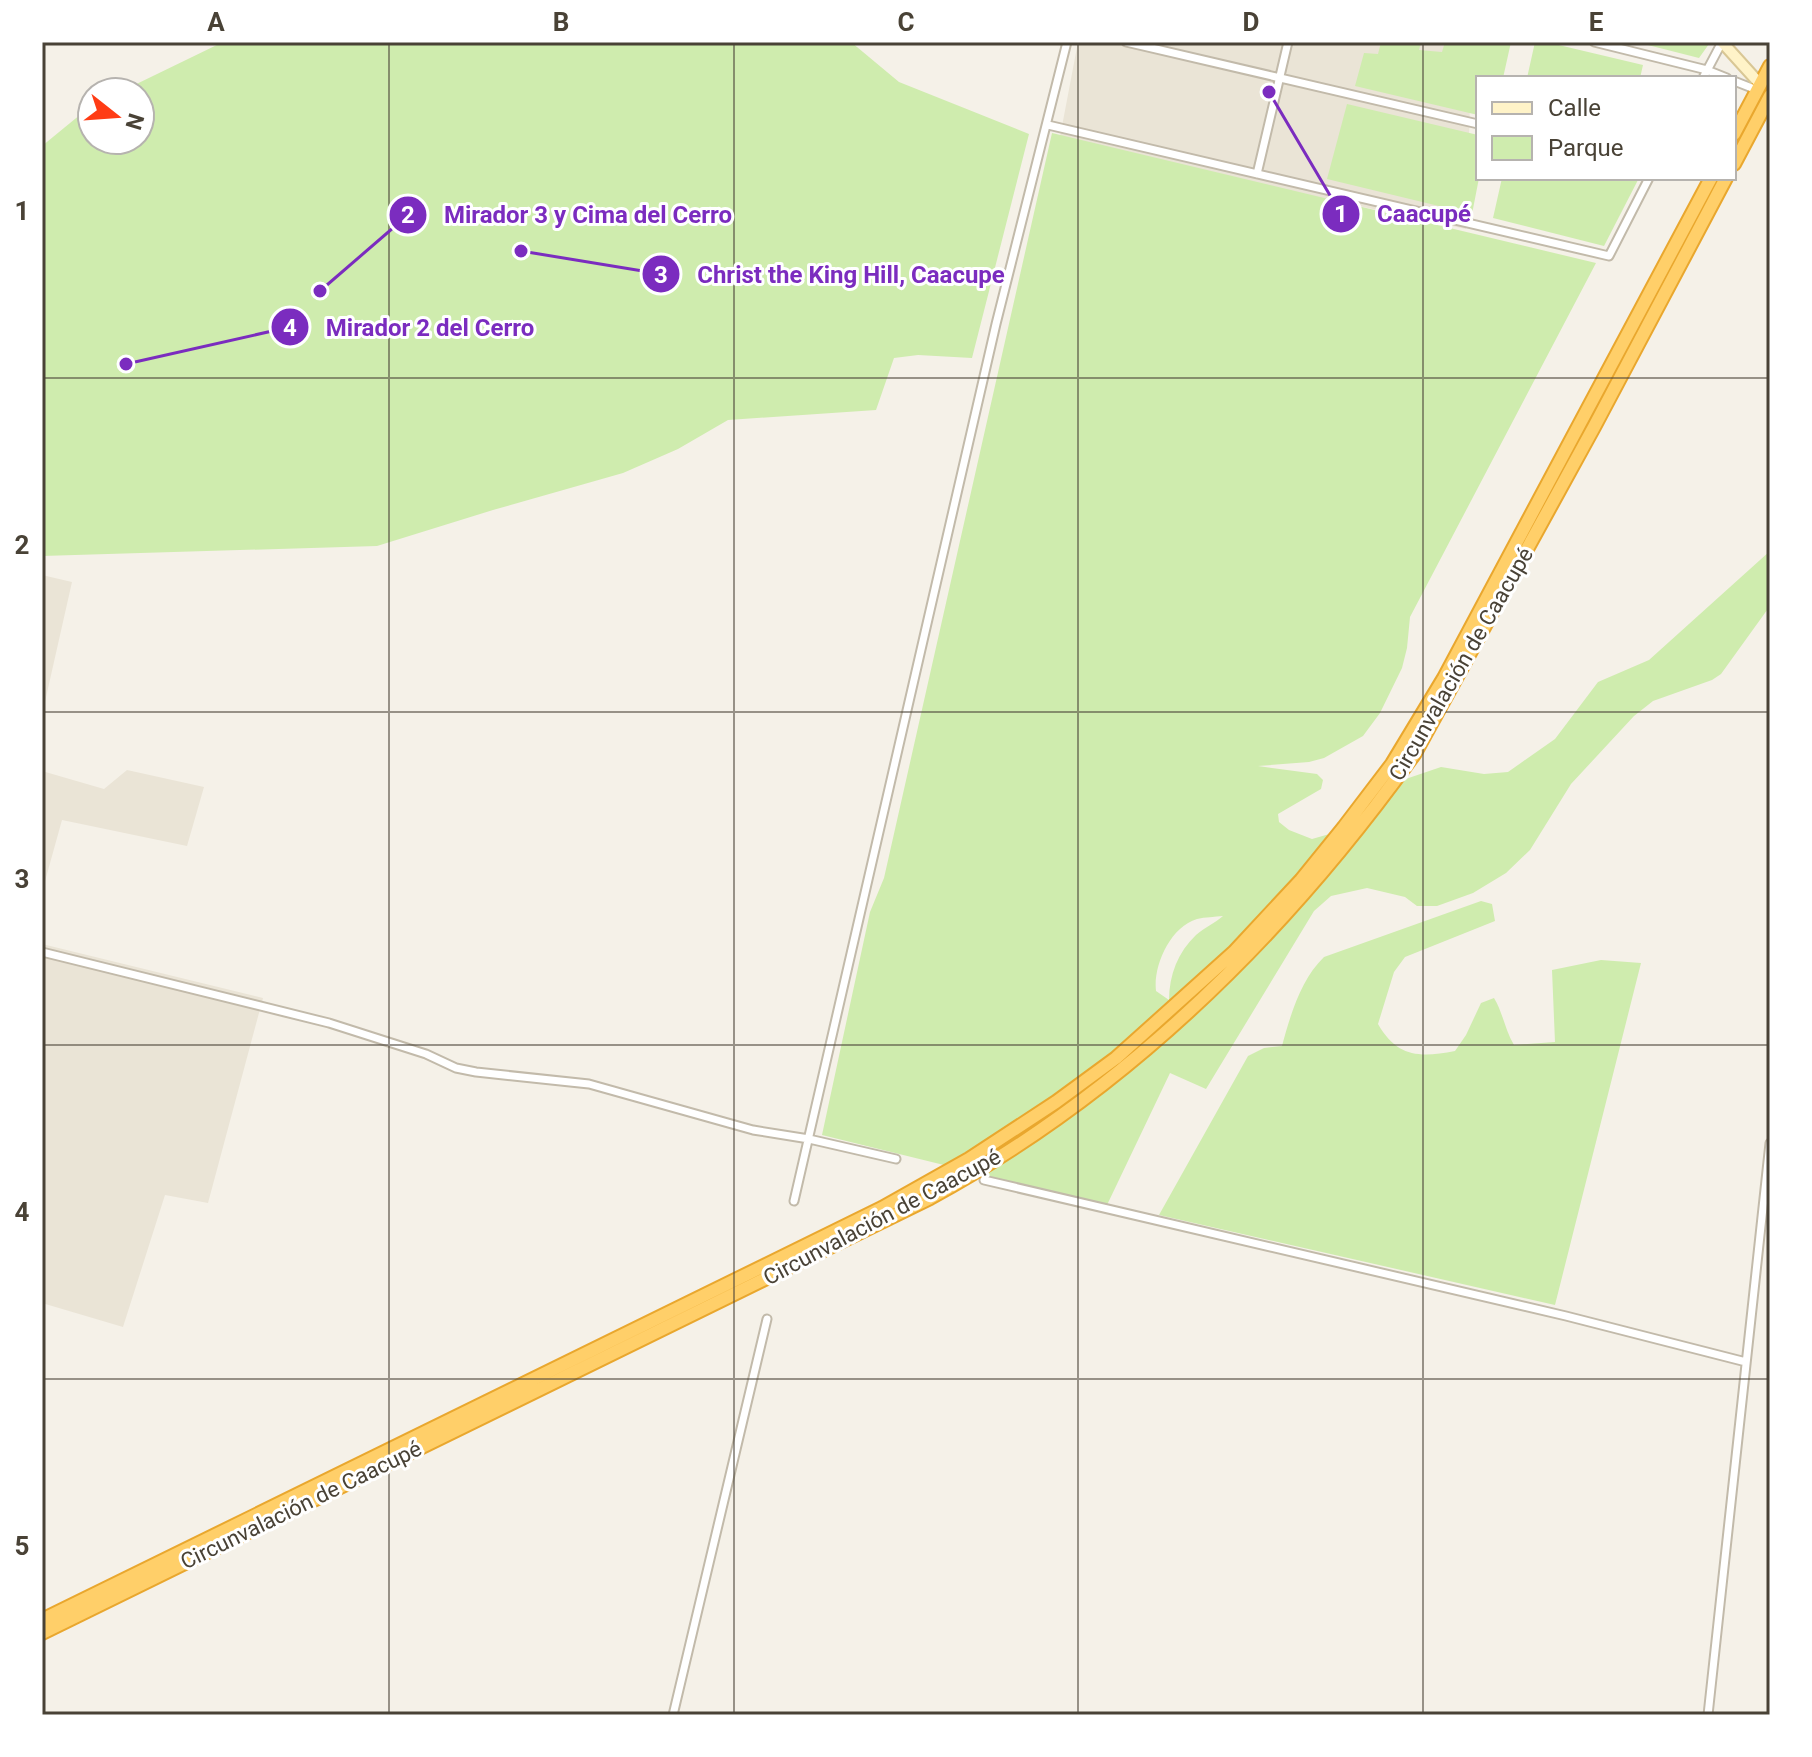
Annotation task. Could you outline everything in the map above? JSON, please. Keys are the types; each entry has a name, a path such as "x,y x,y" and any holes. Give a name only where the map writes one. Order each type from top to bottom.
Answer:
{"highway":[{"path":"1736,130 1770,66"},
{"path":"1736,160 1770,96"},
{"name":"Circunvalación de Caacupé","path":"42,1620 882,1208 969,1159 1056,1102 1128,1047 1234,952 1266,919 1301,880 1392,764 1451,664 1710,180"},
{"name":"Circunvalación de Caacupé","path":"42,1633 941,1192 1073,1107 1174,1026 1281,920 1380,801 1415,753 1725,180"}],"street":[{"path":"794,1201 996,324 1067,42"},
{"path":"1126,42 1476,124"},
{"path":"1257,174 1288,42"},
{"path":"1594,42 1722,76"},
{"path":"1704,76 1722,42 1759,87"},
{"path":"1736,81 1759,87"},
{"path":"1048,125 1609,256 1648,180"},
{"path":"42,952 329,1023 466,1070 514,1078 589,1084 753,1130 896,1159"},
{"path":"1708,1715 1770,1146"},
{"path":"984,1180 1746,1362"},
{"path":"673,1715 767,1319"}],"shaded area":[{"path":"1078,42 1472,42 1466,229 1059,142"},
{"path":"42,575 72,582 42,715"},
{"path":"127,770 204,787 187,846 62,820 42,892 42,771 104,789"},
{"path":"42,944 263,998 208,1203 165,1195 123,1327 42,1303"}],"green space":[{"path":"223,42 851,42 899,82 1029,134 972,358 918,355 894,358 876,410 728,420 678,449 623,473 377,546 42,556 42,146 76,118 76,156 156,156 156,76 153,76"},
{"path":"1381,42 1421,42 1419,50 1442,52 1445,42 1511,42 1503,76 1476,76 1476,115 1355,86 1364,53 1378,54"},
{"path":"1535,42 1643,65 1640,76 1527,76"},
{"path":"1636,42 1707,42 1709,44 1699,58"},
{"path":"1347,104 1476,135 1476,180 1479,180 1472,214 1327,179"},
{"path":"1052,133 1596,263 1410,617 1402,668 1380,713 1363,736 1324,758 1258,766 1317,774 1323,780 1321,789 1278,814 1279,822 1289,830 1312,839 1347,829 1363,816 1388,785 1441,767 1484,774 1508,772 1555,739 1598,682 1649,660 1770,551 1770,606 1721,674 1653,701 1634,716 1571,784 1530,850 1506,873 1473,893 1437,906 1417,906 1405,897 1367,888 1331,896 1314,911 1206,1089 1170,1073 1107,1205 822,1135 870,912 884,878","holes":["1223,916 1196,935 1184,949 1173,973 1169,1000 1156,991 1161,959 1179,930 1197,919"]},
{"path":"1502,180 1638,180 1604,246 1493,218"},
{"path":"1481,901 1492,904 1495,921 1405,957 1394,972 1378,1024 1401,1049 1420,1054 1455,1051 1481,1003 1494,998 1514,1045 1555,1042 1552,970 1601,960 1641,963 1555,1305 1159,1215 1248,1056 1264,1048 1282,1046 1303,987 1324,957"}],"place":[{"name":"Caacupé","path":"1269,92"},
{"name":"Christ the King Hill, Caacupe","path":"521,251"},
{"name":"Mirador 3 y Cima del Cerro","path":"320,291"},
{"name":"Mirador 2 del Cerro","path":"126,364"}]}
